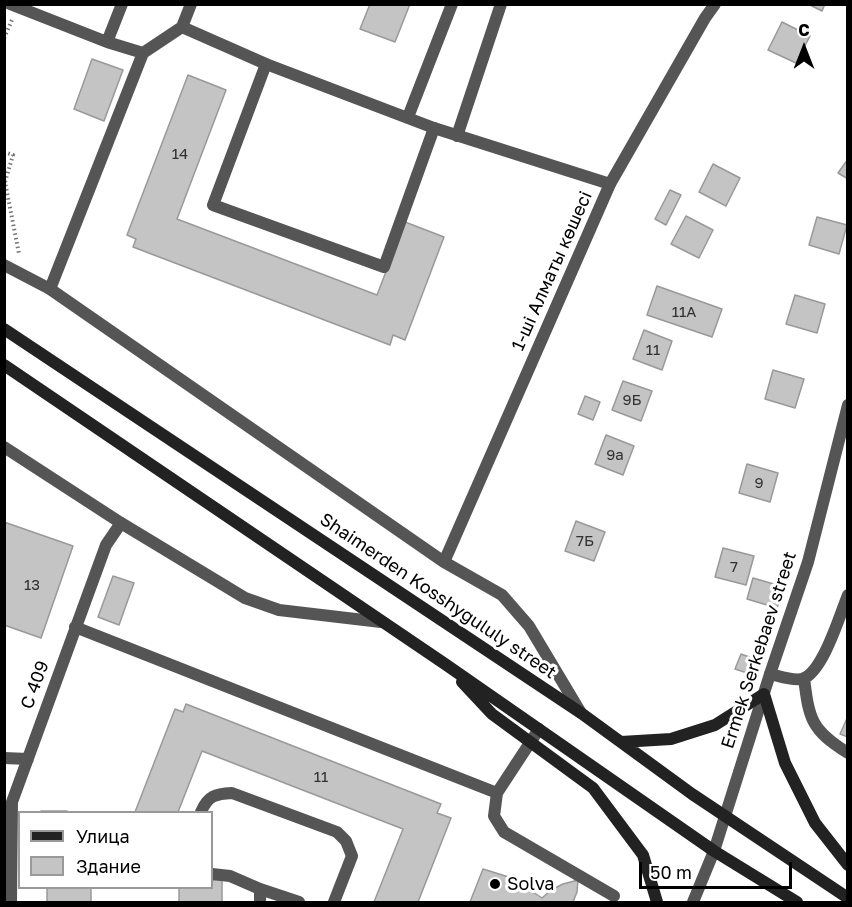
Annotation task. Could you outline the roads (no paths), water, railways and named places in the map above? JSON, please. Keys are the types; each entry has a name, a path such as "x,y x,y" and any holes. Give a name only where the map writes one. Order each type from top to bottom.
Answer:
{"main road":[{"name":"Shaimerden Kosshygululy street","path":"4,329 581,713 725,816 848,898"},
{"path":"4,365 445,664 714,851 797,903"},
{"path":"445,664 492,714 593,788 643,855 657,903"},
{"path":"621,742 671,739 715,725 764,694 785,763 815,823 848,864"}],"street":[{"path":"10,4 107,42 143,53"},
{"path":"107,42 122,4"},
{"path":"50,289 143,53 182,27 190,4"},
{"path":"408,117 452,4"},
{"path":"457,136 501,4"},
{"name":"1-ші Алматы көшесі","path":"444,562 609,184 715,4"},
{"path":"182,27 266,64 434,128 609,184"},
{"path":"266,64 213,205 384,267 434,128"},
{"path":"4,265 50,289 444,562 502,595 529,626 581,713"},
{"name":"Ermek Serkebaev street","path":"693,903 714,851 808,562 848,405"},
{"path":"4,447 121,523 245,598 279,610 381,622"},
{"name":"С 409","path":"11,903 15,876 12,802 106,544 121,523"},
{"path":"770,674 796,679 804,678 820,660 848,595"},
{"path":"75,627 497,793"},
{"path":"804,678 809,714 815,727 830,742 848,753"},
{"path":"539,729 497,793 494,816 504,832 614,896"},
{"path":"4,758 28,759"},
{"path":"202,811 204,804 216,794 232,793 337,832 346,841 352,856 334,903"},
{"path":"213,874 230,876 299,903"},
{"path":"260,889 260,903"}],"place":[{"name":"Solva","path":"495,884"}]}
